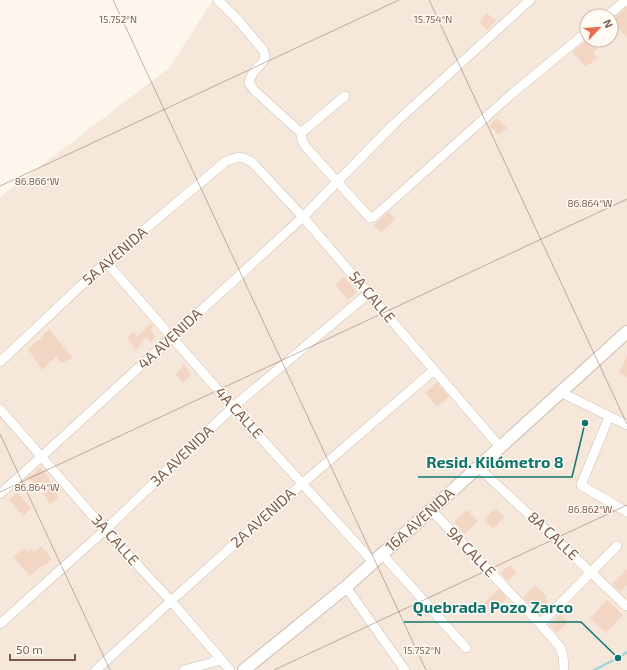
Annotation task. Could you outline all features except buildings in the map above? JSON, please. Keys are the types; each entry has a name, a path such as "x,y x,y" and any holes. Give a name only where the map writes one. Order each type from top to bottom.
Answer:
{"street":[{"path":"218,0 238,20 265,54 265,58 252,74 249,83 254,90 301,133 305,146 370,218 376,216 514,92 579,39"},
{"name":"4A AVENIDA","path":"0,494 303,217 395,123 530,0"},
{"path":"616,8 626,0"},
{"path":"301,133 345,96"},
{"name":"5A CALLE","path":"236,157 244,157 252,162 303,217 500,447"},
{"name":"5A AVENIDA","path":"0,362 106,262 225,162 236,157"},
{"name":"4A CALLE","path":"106,262 302,484 378,558 466,648"},
{"name":"3A AVENIDA","path":"0,624 105,530 233,407 369,293"},
{"name":"16A AVENIDA","path":"244,670 346,587 627,332"},
{"name":"2A AVENIDA","path":"96,670 302,484 434,370"},
{"path":"560,392 627,426"},
{"name":"3A CALLE","path":"0,409 105,530 172,601 230,670"},
{"path":"609,418 581,485 627,512"},
{"name":"8A CALLE","path":"478,467 627,606"},
{"name":"9A CALLE","path":"431,510 540,624 560,647 563,656 564,670"},
{"path":"540,624 617,546"},
{"path":"346,587 405,670"},
{"path":"184,670 222,660"}],"shaded area":[{"path":"213,0 627,0 627,670 0,670 0,197 169,68"}],"waterway":[{"path":"594,670 627,652"}],"place":[{"name":"Resid. Kilómetro 8","path":"585,423"},
{"name":"Quebrada Pozo Zarco","path":"618,658"}]}
